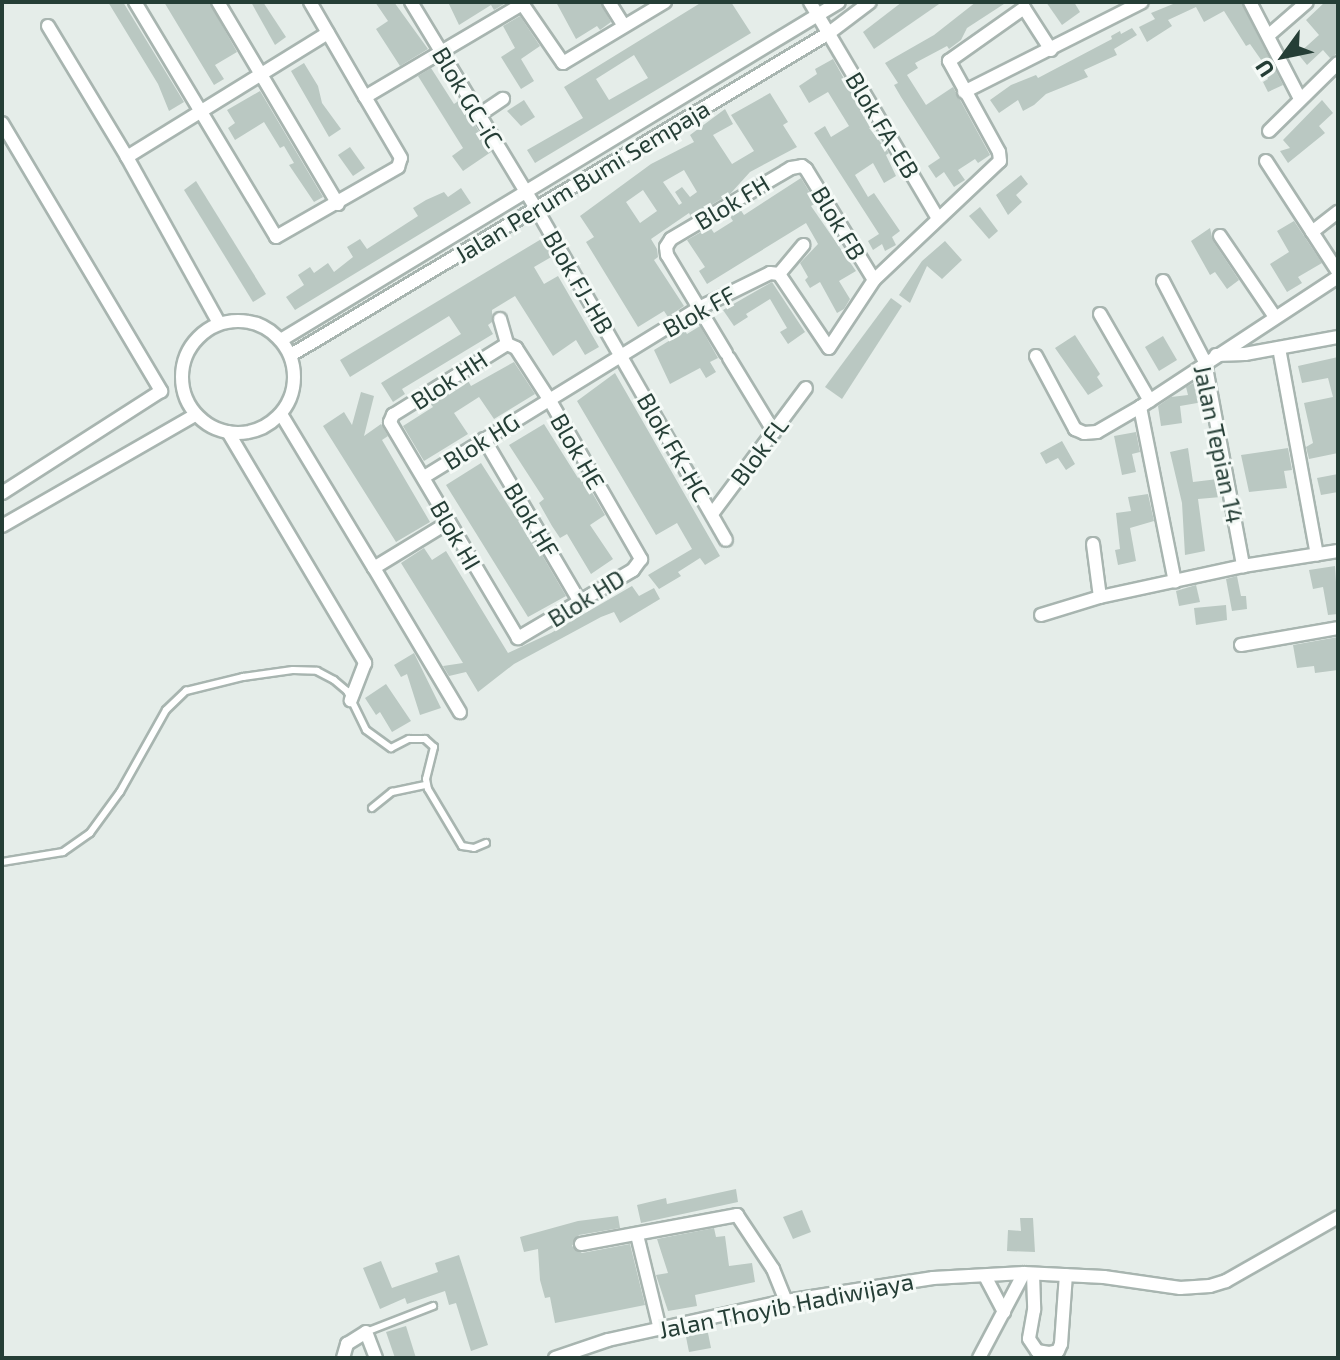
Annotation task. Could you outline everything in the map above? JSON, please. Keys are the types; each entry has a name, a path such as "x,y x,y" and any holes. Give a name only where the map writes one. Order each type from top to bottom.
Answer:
{"street":[{"path":"135,2 276,237 391,173 401,162 310,2"},
{"path":"218,2 338,204"},
{"name":"Blok GC-iC","path":"411,2 537,210"},
{"path":"609,2 624,26"},
{"path":"365,97 522,3 563,63 665,2"},
{"name":"Blok FA-EB","path":"810,2 937,217"},
{"name":"Jalan Perum Bumi Sempaja","path":"281,340 819,17 839,2"},
{"name":"Jalan Perum Bumi Sempaja","path":"291,355 829,33 870,2"},
{"path":"964,92 1051,50 1127,6 1142,2"},
{"path":"1250,2 1300,99"},
{"path":"1269,35 1307,2"},
{"path":"803,245 779,274 829,348 874,280 937,217 1000,161 999,152 949,61 1024,8 1051,50"},
{"path":"48,26 127,157 219,323"},
{"path":"127,157 263,76 328,33"},
{"path":"1269,131 1338,63"},
{"path":"479,115 503,99"},
{"path":"2,123 161,391 2,493"},
{"path":"1036,356 1075,429 1084,433 1111,426 1338,274 1266,161"},
{"name":"Blok FH","path":"699,308 666,247 671,239 791,168 803,167"},
{"name":"Blok FB","path":"803,167 874,280"},
{"name":"Blok FJ-HB","path":"537,210 622,355"},
{"path":"1312,232 1338,212"},
{"path":"1220,236 1275,317"},
{"name":"Blok FF","path":"622,355 699,308 770,273 779,274"},
{"name":"Jalan Tepian 14","path":"1163,281 1210,358 1243,566"},
{"path":"699,308 774,432"},
{"path":"1100,314 1145,404 1175,582"},
{"name":"Blok HE","path":"500,319 512,346 549,399 639,554"},
{"path":"248,321 266,327 281,340 291,355 294,386 281,414 266,427 247,433 228,432 195,415 185,396 182,376 185,357 195,340 219,323 248,321"},
{"path":"1210,358 1338,337"},
{"name":"Blok HH","path":"391,426 393,415 512,346"},
{"path":"1279,348 1317,555"},
{"name":"Blok HG","path":"424,477 622,355"},
{"name":"Blok FK-HC","path":"622,355 726,540"},
{"name":"Blok FL","path":"712,514 806,388"},
{"path":"281,414 460,712"},
{"path":"2,526 195,415"},
{"name":"Blok HI","path":"391,426 424,477 509,628 518,638 523,637"},
{"path":"228,432 365,663 351,700"},
{"name":"Blok HF","path":"484,439 580,602"},
{"path":"374,568 449,522"},
{"path":"1093,544 1100,597"},
{"path":"1041,615 1100,597 1243,566 1338,551"},
{"name":"Blok HD","path":"523,637 639,564 639,554"},
{"path":"1241,645 1338,628"},
{"path":"581,1244 737,1215 773,1269 786,1301"},
{"name":"Jalan Thoyib Hadiwijaya","path":"555,1358 582,1347 786,1301 933,1278 1066,1275 1180,1288 1210,1286 1226,1281 1338,1217"},
{"path":"637,1235 660,1329"},
{"path":"1028,1274 1034,1310 1029,1339 1037,1351 1049,1353 1058,1351 1061,1344 1066,1275"},
{"path":"979,1358 1028,1274"},
{"path":"985,1276 1004,1312"},
{"path":"343,1358 347,1344 366,1332 376,1358"}],"lane":[{"path":"2,862 63,852 90,833 120,792 166,710 186,691 243,677 317,671 334,680 351,700 366,730 391,748 409,739 425,739 434,747 426,785 462,846 468,849 486,843"},
{"path":"372,808 392,792 426,785"},
{"path":"366,1332 433,1306"}],"building":[{"path":"108,2 123,2 184,102 169,111 158,84"},
{"path":"164,2 209,2 237,52 215,65 224,79 214,85"},
{"path":"251,2 263,2 286,37 275,45"},
{"path":"375,2 394,2 428,49 400,66 376,29 388,21"},
{"path":"448,2 504,4 494,10 491,5 459,25"},
{"path":"556,2 600,2 611,22 600,30 597,26 576,39"},
{"path":"702,2 731,2 751,33 535,163 527,150 583,118 564,87","holes":["634,55 648,78 609,100 596,79"]},
{"path":"902,2 942,2 874,49 863,32"},
{"path":"976,2 1007,2 967,28 961,40 949,49 947,46 915,63 918,68 907,75 926,105 953,87 990,155 978,163 975,159 958,170 965,180 954,187 944,172 936,178 928,166 940,158 894,85 898,83 885,63 934,35"},
{"path":"1046,2 1074,2 1080,12 1062,25"},
{"path":"1178,2 1241,2 1283,85 1268,92 1263,82 1268,79 1261,66 1264,64 1250,44 1246,46 1224,11 1204,22 1196,7 1168,20 1172,26 1147,42 1139,27 1155,19 1151,13"},
{"path":"1325,2 1338,2 1338,53 1330,58 1323,50 1307,65 1298,54 1319,35 1306,20"},
{"path":"520,16 540,46 521,59 534,81 521,89 501,57 515,48 503,26"},
{"path":"1132,28 1137,35 1114,49 1117,55 1084,70 1088,77 1046,94 1023,111 1018,100 999,113 990,100 1011,85 1036,75 1038,78 1112,39 1111,36 1120,31 1121,34"},
{"path":"833,59 869,128 889,153 886,155 896,176 884,183 873,163 855,175 868,197 874,193 900,231 892,237 896,245 885,251 882,244 873,250 868,241 879,234 814,133 825,126 831,137 849,126 828,92 809,103 799,86 817,74 815,69"},
{"path":"304,63 318,86 322,103 341,129 329,137 291,71"},
{"path":"431,68 454,104 460,100 491,152 463,171 452,156 463,148 418,76"},
{"path":"260,91 323,197 314,202 289,165 294,163 284,146 280,148 264,122 235,140 228,128 235,123 227,110"},
{"path":"770,93 788,122 783,125 797,147 750,172 731,193 691,217 689,213 651,239 657,249 658,257 654,260 684,306 668,317 664,311 638,327 586,242 594,237 580,216 651,164 694,142 690,135 725,109 733,124 713,135 732,164 754,151 731,115","holes":["684,170 697,192 690,197 682,187 675,192 682,203 679,205 663,182","643,190 657,211 640,223 626,202"]},
{"path":"524,100 535,117 521,126 507,111"},
{"path":"1322,100 1333,113 1319,126 1325,133 1288,163 1280,151 1290,148 1283,140"},
{"path":"350,147 365,168 353,176 338,155"},
{"path":"1021,175 1028,184 1016,195 1022,202 1008,215 996,195"},
{"path":"801,178 816,203 811,206 856,271 839,281 850,299 844,309 837,313 820,282 810,288 805,280 808,277 800,263 818,244 806,223 707,284 699,271 705,267 687,240 710,227 714,233 733,221 729,215 740,209 744,215"},
{"path":"196,181 266,294 253,302 184,190"},
{"path":"461,188 471,203 295,310 286,297 304,285 298,275 310,267 314,273 328,263 334,272 353,257 347,247 360,239 367,249 418,216 413,208 444,192 448,197"},
{"path":"980,207 998,231 989,239 969,216"},
{"path":"1294,221 1322,263 1298,277 1302,283 1287,292 1270,264 1289,252 1277,231"},
{"path":"1210,228 1213,241 1239,280 1227,289 1215,272 1210,275 1191,241"},
{"path":"543,238 553,256 534,267 544,284 558,276 599,347 585,355 576,340 553,356 515,296 492,310 492,322 488,325 493,334 402,389 405,394 393,402 381,383 461,334 449,316 350,377 340,360"},
{"path":"945,241 962,260 942,279 927,266 910,303 899,295 922,261"},
{"path":"772,282 805,332 788,344 780,332 787,328 770,299 746,314 748,317 734,326 723,310"},
{"path":"891,298 902,306 842,399 825,387"},
{"path":"700,326 718,358 710,362 716,372 706,378 700,368 670,384 654,350 685,331 687,334"},
{"path":"1075,335 1100,374 1097,377 1103,386 1088,395 1055,348"},
{"path":"1163,336 1177,360 1159,371 1145,347"},
{"path":"1338,357 1338,453 1309,459 1306,447 1313,443 1304,403 1333,397 1328,378 1302,383 1298,366"},
{"path":"514,362 535,394 494,419 479,397 454,413 468,434 424,461 403,426 433,407 430,403 467,379 471,386"},
{"path":"615,373 720,556 705,565 700,558 678,572 681,576 659,589 648,575 692,549 677,523 656,535 577,401"},
{"path":"1199,380 1203,402 1180,406 1182,423 1161,426 1158,406 1171,397 1188,395 1186,387"},
{"path":"361,392 374,396 364,436 381,424 388,436 382,440 430,522 396,542 323,426 344,412 352,425"},
{"path":"544,424 578,478 582,475 605,515 590,525 613,559 591,574 567,534 560,538 552,526 539,503 544,499 509,445"},
{"path":"1136,432 1140,452 1132,454 1136,472 1122,475 1114,436"},
{"path":"1062,441 1075,464 1066,470 1058,458 1046,464 1040,453"},
{"path":"1188,448 1193,482 1218,479 1221,497 1198,499 1205,551 1185,555 1182,503 1170,452"},
{"path":"1288,448 1292,470 1284,471 1287,488 1249,492 1241,455"},
{"path":"481,463 515,516 518,514 566,596 528,617 446,485"},
{"path":"1338,474 1338,492 1321,495 1317,478"},
{"path":"1148,494 1154,521 1130,528 1136,561 1118,565 1115,550 1120,549 1116,513 1131,511 1128,497"},
{"path":"424,548 432,560 446,551 508,653 551,633 632,586 639,596 654,588 660,599 620,623 614,612 601,617 514,664 478,692 466,672 449,676 443,666 463,663 401,563"},
{"path":"1335,566 1338,614 1328,615 1323,587 1313,589 1309,570"},
{"path":"1237,576 1241,596 1246,596 1247,609 1232,611 1226,579"},
{"path":"1196,585 1200,602 1179,606 1176,591"},
{"path":"1226,605 1227,620 1196,625 1194,608"},
{"path":"1338,637 1338,670 1315,673 1314,666 1297,668 1293,645"},
{"path":"414,653 441,708 420,715 407,674 401,677 394,665"},
{"path":"386,684 411,721 392,732 380,712 376,715 365,698"},
{"path":"736,1189 738,1202 641,1223 637,1205 666,1198 667,1204"},
{"path":"802,1210 811,1232 793,1239 783,1217"},
{"path":"618,1216 620,1228 579,1235 572,1246 582,1253 630,1244 645,1305 555,1323 550,1297 545,1298 540,1280 538,1249 524,1252 520,1237 578,1221"},
{"path":"1020,1218 1033,1218 1035,1252 1007,1251 1008,1230 1021,1231"},
{"path":"714,1228 716,1237 725,1236 729,1266 752,1263 755,1282 695,1295 697,1306 668,1311 656,1275 668,1273 657,1239"},
{"path":"459,1255 488,1345 471,1351 456,1303 449,1305 445,1291 407,1304 405,1298 380,1309 363,1268 381,1261 392,1288 438,1272 435,1263"},
{"path":"406,1326 416,1358 395,1358 386,1332"},
{"path":"707,1328 711,1348 689,1352 685,1332"}]}
